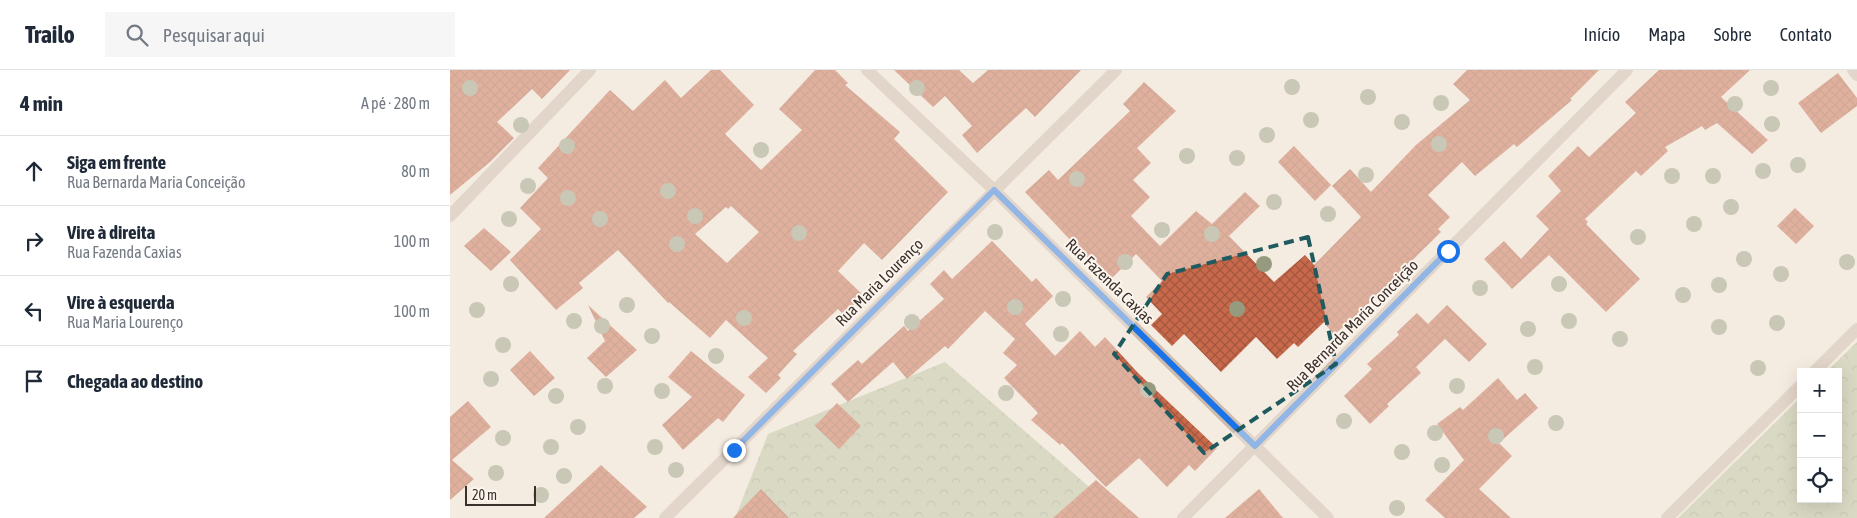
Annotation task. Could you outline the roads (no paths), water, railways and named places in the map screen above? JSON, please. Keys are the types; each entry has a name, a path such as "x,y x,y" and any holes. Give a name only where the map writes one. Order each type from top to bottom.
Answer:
{"street":[{"path":"450,216 590,70"},
{"name":"Rua Fazenda Caxias","path":"867,70 994,190 1328,518"},
{"name":"Rua Maria Lourenço","path":"665,518 1116,70"},
{"name":"Rua Bernarda Maria Conceição","path":"1183,518 1627,70"},
{"path":"1853,70 1857,75"},
{"path":"1818,368 1857,329"},
{"path":"1667,518 1797,389"}]}
